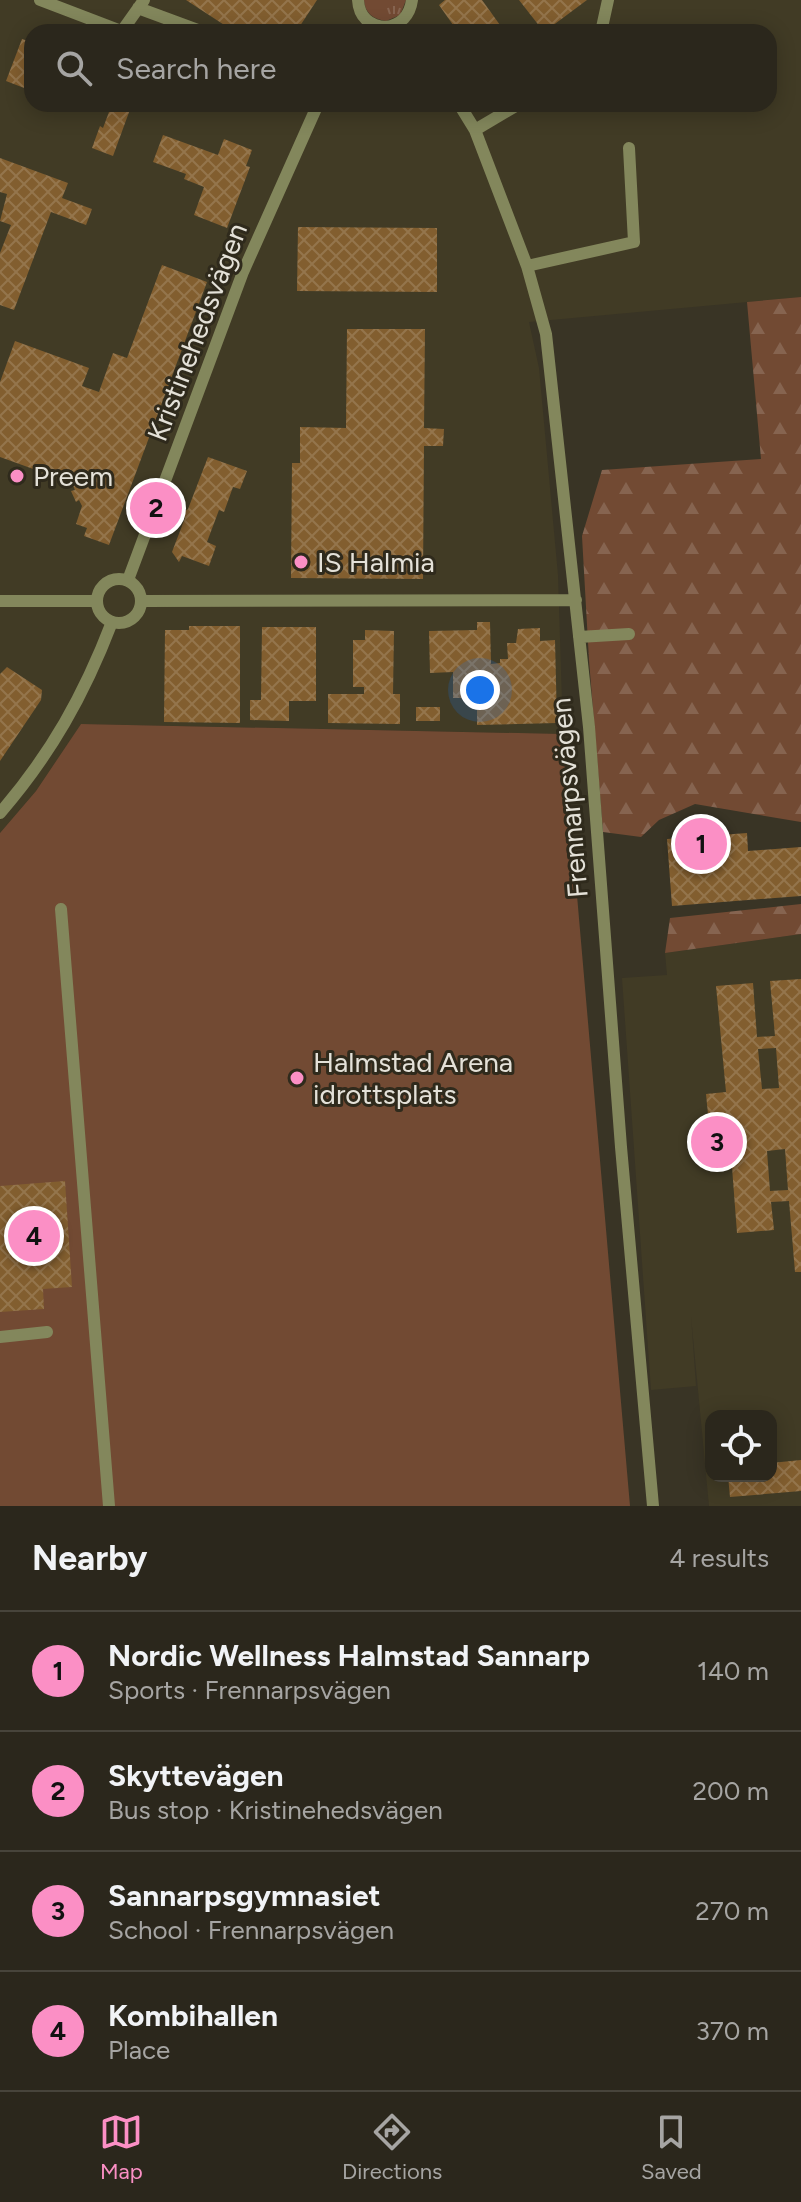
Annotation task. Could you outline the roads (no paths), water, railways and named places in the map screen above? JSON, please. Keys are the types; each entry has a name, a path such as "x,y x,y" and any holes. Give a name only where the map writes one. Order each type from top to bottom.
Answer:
{"street":[{"path":"40,0 102,24"},
{"path":"358,0 364,24"},
{"path":"393,24 403,20 412,0"},
{"path":"603,24 608,0"},
{"path":"128,24 141,4 185,24"},
{"path":"403,20 406,24"},
{"name":"Kristinehedsvägen","path":"128,580 243,272 310,112"},
{"name":"Frennarpsvägen","path":"464,112 475,130 527,266 546,334 576,600 653,1506"},
{"path":"475,130 505,112"},
{"path":"527,266 634,242 629,148"},
{"path":"119,578 128,580 138,589 141,601 133,618 121,623 112,622 100,612 97,601 100,590 108,581 119,578"},
{"path":"141,601 576,600"},
{"path":"0,601 97,601"},
{"path":"0,813 30,779 67,722 99,659 112,622"},
{"path":"579,637 629,634"},
{"path":"61,909 109,1506"},
{"path":"0,1337 47,1332"}],"place":[{"name":"Preem","path":"17,476"},
{"name":"Skyttevägen","path":"156,508"},
{"name":"IS Halmia","path":"301,562"},
{"name":"Nordic Wellness Halmstad Sannarp","path":"701,844"},
{"name":"Halmstad Arena idrottsplats","path":"297,1078"},
{"name":"Sannarpsgymnasiet","path":"717,1142"},
{"name":"Kombihallen","path":"34,1236"}]}
